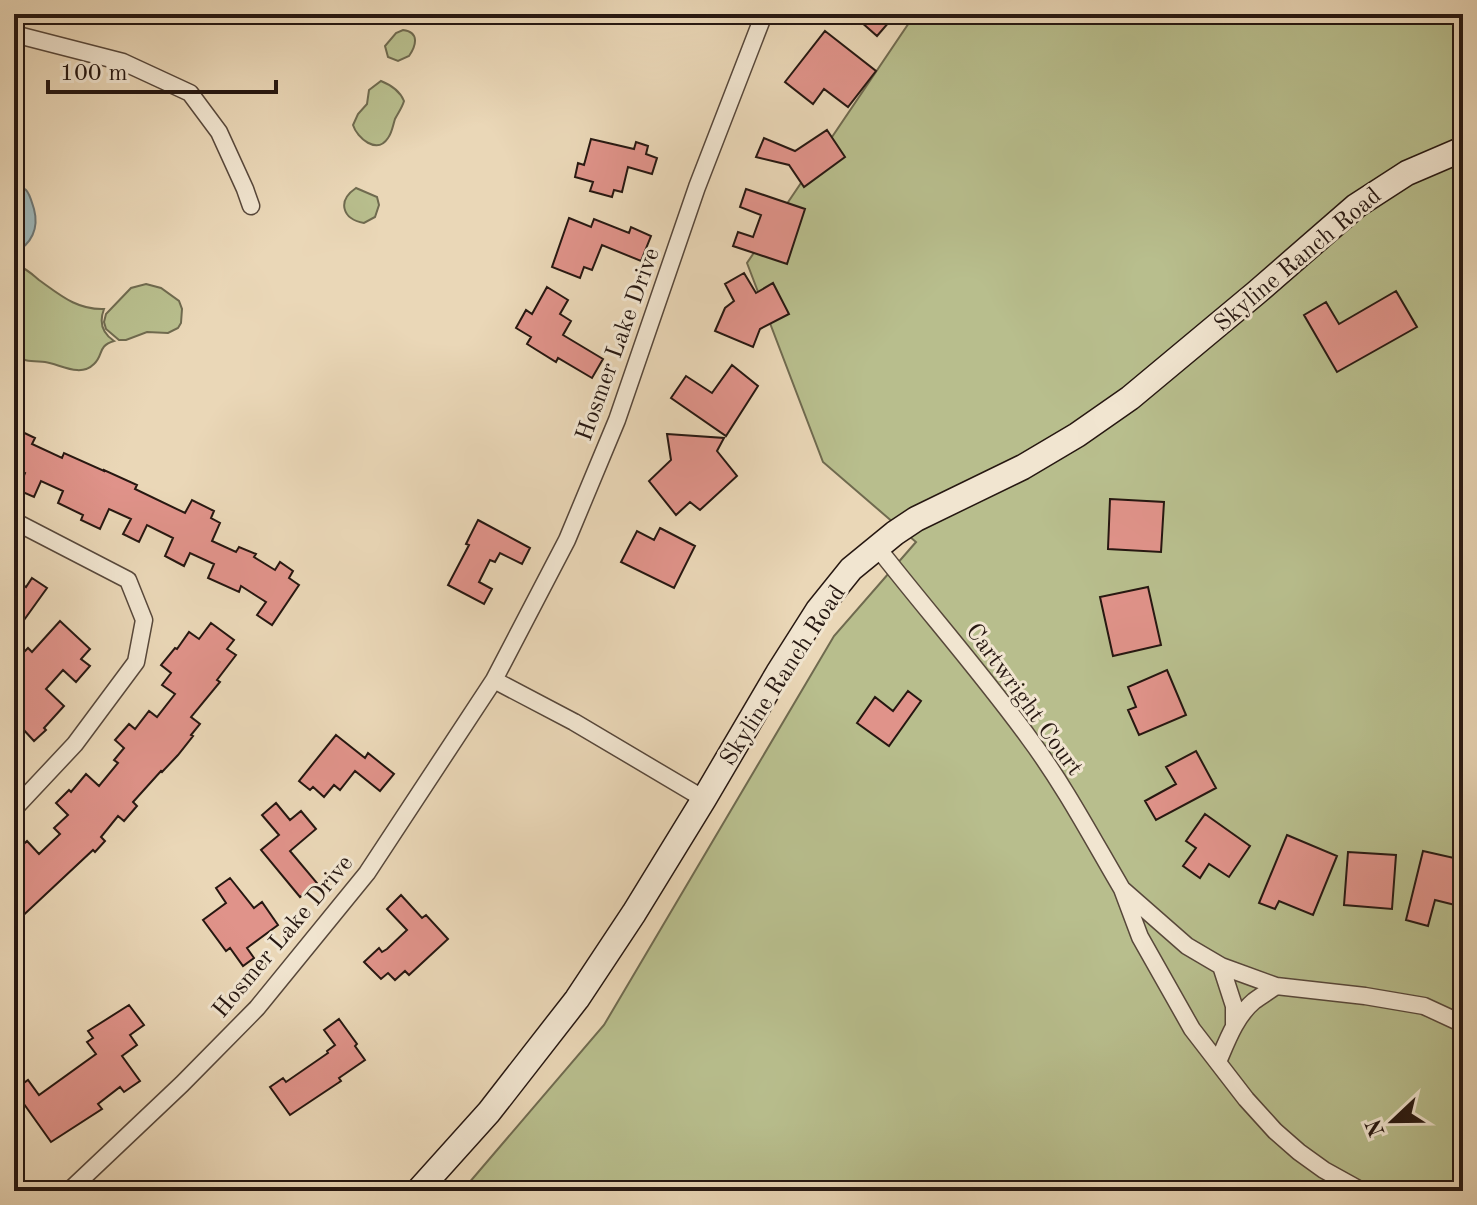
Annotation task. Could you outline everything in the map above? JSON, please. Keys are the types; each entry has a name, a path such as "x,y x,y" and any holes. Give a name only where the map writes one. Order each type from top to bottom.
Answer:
{"street":[{"name":"Hosmer Lake Drive","path":"69,1191 257,1008 367,873 494,680 567,540 611,434 697,187 764,14"},
{"path":"14,34 123,62 190,93 219,132 251,206"},
{"name":"Skyline Ranch Road","path":"418,1191 489,1112 577,999 634,913 818,610 851,569 916,519 1023,467 1077,435 1141,388 1356,206 1407,173 1463,149"},
{"path":"14,521 128,580 144,620 136,662 75,744 14,809"},
{"name":"Cartwright Court","path":"877,547 1031,740 1122,889 1140,937 1192,1029 1275,1131 1324,1170 1362,1191"},
{"path":"494,680 574,722 704,799"},
{"name":"Cartwright Court","path":"1122,889 1187,946 1221,966 1276,986 1424,1006 1463,1024"},
{"path":"1221,966 1234,1006 1234,1026"},
{"path":"1218,1062 1234,1026 1252,1003 1276,986"}],"green space":[{"path":"915,14 1463,14 1463,1191 462,1191 604,1025 834,636 916,542 823,462 747,263"},
{"path":"403,30 414,36 415,44 409,56 398,61 388,57 385,46 396,33"},
{"path":"381,81 395,89 404,101 388,138 384,143 373,145 359,135 353,125 367,104 369,90"},
{"path":"356,188 377,197 379,205 375,217 364,223 351,218 345,209 346,198"},
{"path":"23,268 69,300 85,307 104,309 103,327 114,341 105,345 97,361 88,368 70,369 14,355 14,271"},
{"path":"146,284 161,288 179,301 181,323 168,333 147,332 119,340 106,329 106,314 131,288"}],"water":[{"path":"14,183 29,194 36,223 30,240 14,253"}],"building":[{"path":"852,14 896,14 877,36"},
{"path":"825,31 876,71 848,107 824,89 813,104 785,82"},
{"path":"827,130 845,157 804,187 789,165 756,157 764,138 795,151"},
{"path":"591,139 634,149 636,142 648,146 646,154 657,158 652,174 628,167 622,192 614,190 612,197 590,191 593,182 575,177 578,163 584,165"},
{"path":"746,189 805,209 787,264 733,246 738,232 753,237 761,215 740,207"},
{"path":"569,218 591,227 594,219 629,233 631,227 651,236 641,261 602,245 592,270 584,267 580,278 552,267"},
{"path":"744,273 756,293 773,283 789,314 760,329 753,347 715,331 725,308 734,301 725,284"},
{"path":"547,287 568,300 560,314 571,321 563,335 603,359 592,378 558,358 556,362 527,344 531,337 516,328 526,310 532,314"},
{"path":"1396,291 1417,327 1337,372 1304,315 1326,302 1339,324"},
{"path":"732,365 758,386 726,436 671,398 686,376 712,393"},
{"path":"14,428 35,438 32,444 62,458 64,453 104,470 185,513 192,500 214,511 211,518 220,523 212,541 236,552 239,547 256,554 254,557 275,570 280,562 293,571 289,578 299,585 272,625 257,615 266,602 241,586 239,592 208,578 214,564 190,553 184,566 165,556 173,538 147,525 139,542 123,534 131,519 109,509 100,529 81,520 83,515 58,503 63,491 41,481 34,497 18,490 25,473 14,468"},
{"path":"667,434 724,438 717,451 737,476 700,510 690,502 676,515 649,481 671,460"},
{"path":"1110,499 1164,502 1161,552 1108,549"},
{"path":"478,520 530,548 522,564 500,553 495,562 490,560 479,582 492,589 484,604 448,585"},
{"path":"660,528 695,546 674,588 621,562 637,531 654,540"},
{"path":"32,578 47,588 14,634 14,579 26,587"},
{"path":"1148,587 1161,645 1113,656 1100,597"},
{"path":"60,621 90,649 81,659 90,666 76,682 63,670 46,689 64,706 44,728 46,730 34,741 22,728 14,736 14,696 20,690 14,685 14,674 23,665 17,659 28,648 32,652"},
{"path":"211,623 234,640 227,649 236,655 217,680 220,682 191,717 200,724 193,736 133,802 137,806 124,821 118,816 101,837 105,841 95,852 93,850 14,924 14,853 27,841 39,854 60,834 54,828 68,815 56,803 69,790 71,792 86,774 99,786 118,763 114,760 124,748 115,740 129,724 135,729 149,711 157,717 175,694 162,685 171,673 161,665 189,632 199,639"},
{"path":"1167,670 1186,715 1139,735 1128,710 1136,707 1128,687"},
{"path":"908,691 921,701 889,746 857,723 875,697 893,711"},
{"path":"336,735 365,758 368,753 394,774 380,791 355,771 340,790 334,785 324,797 313,787 310,790 299,781"},
{"path":"1196,751 1216,788 1156,820 1145,801 1176,784 1166,767"},
{"path":"276,803 290,820 301,811 316,829 290,851 317,883 300,897 261,850 279,835 262,815"},
{"path":"1205,814 1250,846 1229,877 1209,864 1200,878 1183,866 1196,848 1186,841"},
{"path":"1287,835 1337,856 1313,915 1279,901 1275,909 1259,903"},
{"path":"1423,851 1463,860 1463,907 1435,900 1428,926 1406,920"},
{"path":"1348,852 1396,855 1392,909 1344,905"},
{"path":"230,878 254,908 262,902 278,925 247,948 254,958 243,966 230,948 226,951 203,920 226,903 216,888"},
{"path":"401,895 422,918 426,915 448,939 409,975 405,971 395,980 388,973 381,979 364,962 379,948 382,952 387,949 407,930 387,909"},
{"path":"129,1005 144,1025 130,1035 137,1045 122,1056 140,1081 124,1092 120,1087 98,1104 102,1109 51,1142 14,1090 28,1080 39,1095 96,1054 87,1042 93,1038 88,1031"},
{"path":"339,1019 365,1060 339,1078 341,1081 290,1115 270,1087 283,1078 286,1082 328,1053 335,1045 324,1030"}]}
